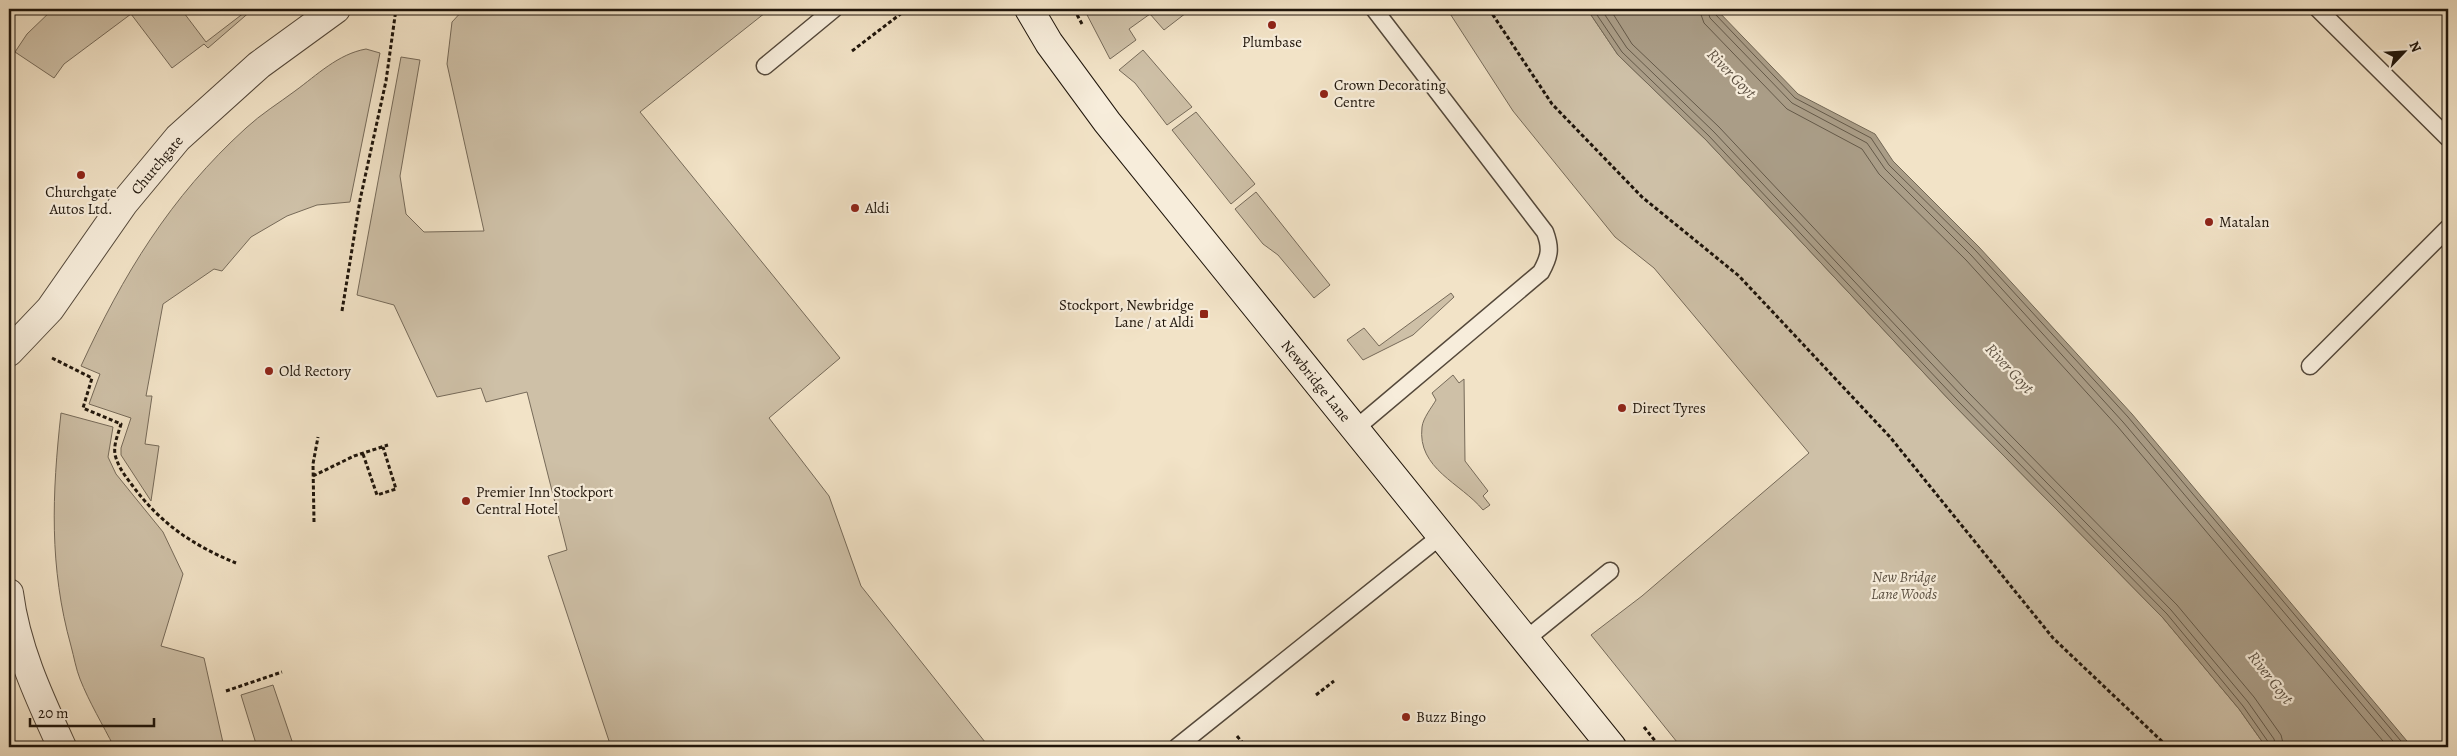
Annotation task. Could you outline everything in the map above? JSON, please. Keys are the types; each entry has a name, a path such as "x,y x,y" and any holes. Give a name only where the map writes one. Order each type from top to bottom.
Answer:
{"street":[{"name":"Churchgate","path":"13,346 50,309 124,203 178,138 259,65 336,9"},
{"name":"Newbridge Lane","path":"1029,9 1049,43 1107,122 1612,747"},
{"path":"9,603 29,674 62,747"}],"lane":[{"path":"765,66 834,9"},
{"path":"1355,429 1541,272 1549,258 1550,246 1545,232 1374,9"},
{"path":"2318,9 2448,138"},
{"path":"2310,366 2448,228"},
{"path":"1177,747 1442,535"},
{"path":"1525,640 1610,571"}],"path":[{"path":"342,310 360,200 386,81 396,9"},
{"path":"852,51 907,9"},
{"path":"1489,9 1552,104 1642,197 1739,276 1890,438 2053,638 2168,747"},
{"path":"13,346 92,378 83,408 121,424 115,446 116,458 144,501 174,530 204,550 236,563"},
{"path":"314,522 313,476 318,437"},
{"path":"313,476 388,445"},
{"path":"363,454 377,495 396,489 383,447"},
{"path":"226,691 282,672"},
{"path":"1316,695 1334,681"},
{"path":"1237,736 1246,747"}],"green space":[{"path":"53,9 181,9 206,42 249,9 252,10 208,48 204,44 172,68 131,14 64,64 54,78 15,52 27,34"},
{"path":"464,9 770,9 640,112 840,358 769,418 829,496 861,586 989,747 611,747 548,556 567,550 527,392 486,402 481,388 437,397 394,305 357,295 401,57 420,60 400,176 406,214 424,232 484,231 447,64 452,22"},
{"path":"1084,9 1170,9 1186,13 1164,30 1150,14 1129,29 1136,40 1110,59"},
{"name":"New Bridge Lane Woods","path":"1447,9 1587,9 1618,55 1706,140 1952,403 2163,618 2239,709 2266,747 1681,747 1591,635 1642,596 1809,453 1654,268 1615,237 1513,111"},
{"path":"366,49 380,53 350,202 317,205 287,216 251,237 222,271 214,269 163,304 146,396 152,396 145,444 159,446 151,501 121,455 121,448 131,418 89,404 100,374 81,366 97,332 151,239 171,210 219,154 258,118 320,72 346,55"},
{"path":"1143,50 1192,107 1167,125 1135,83 1119,70"},
{"path":"1196,112 1255,184 1231,204 1172,130"},
{"path":"1256,192 1330,285 1314,298 1278,255 1263,244 1235,209"},
{"path":"1451,293 1454,297 1413,335 1363,360 1347,340 1364,328 1379,346"},
{"path":"1453,375 1459,383 1464,379 1465,461 1488,491 1483,496 1490,505 1483,510 1433,465 1426,454 1422,442 1423,424 1436,400 1432,393"},
{"path":"61,413 113,427 108,457 116,474 163,532 183,574 161,646 204,658 224,747 114,747 88,696 77,671 64,617 56,559 54,501"},
{"path":"273,685 294,747 257,747 241,695"}],"water":[{"name":"River Goyt","path":"1587,9 1716,9 1798,94 1875,134 1893,161 1979,247 2132,414 2412,747 2266,747 2239,709 2163,618 1952,403 1706,140 1618,55"}],"place":[{"name":"Plumbase","path":"1272,25"},
{"name":"Crown Decorating Centre","path":"1324,94"},
{"name":"Churchgate Autos Ltd.","path":"81,175"},
{"name":"Aldi","path":"855,208"},
{"name":"Matalan","path":"2209,222"},
{"name":"Stockport, Newbridge Lane / at Aldi","path":"1204,314"},
{"name":"Old Rectory","path":"269,371"},
{"name":"Direct Tyres","path":"1622,408"},
{"name":"Premier Inn Stockport Central Hotel","path":"466,501"},
{"name":"Buzz Bingo","path":"1406,717"}]}
